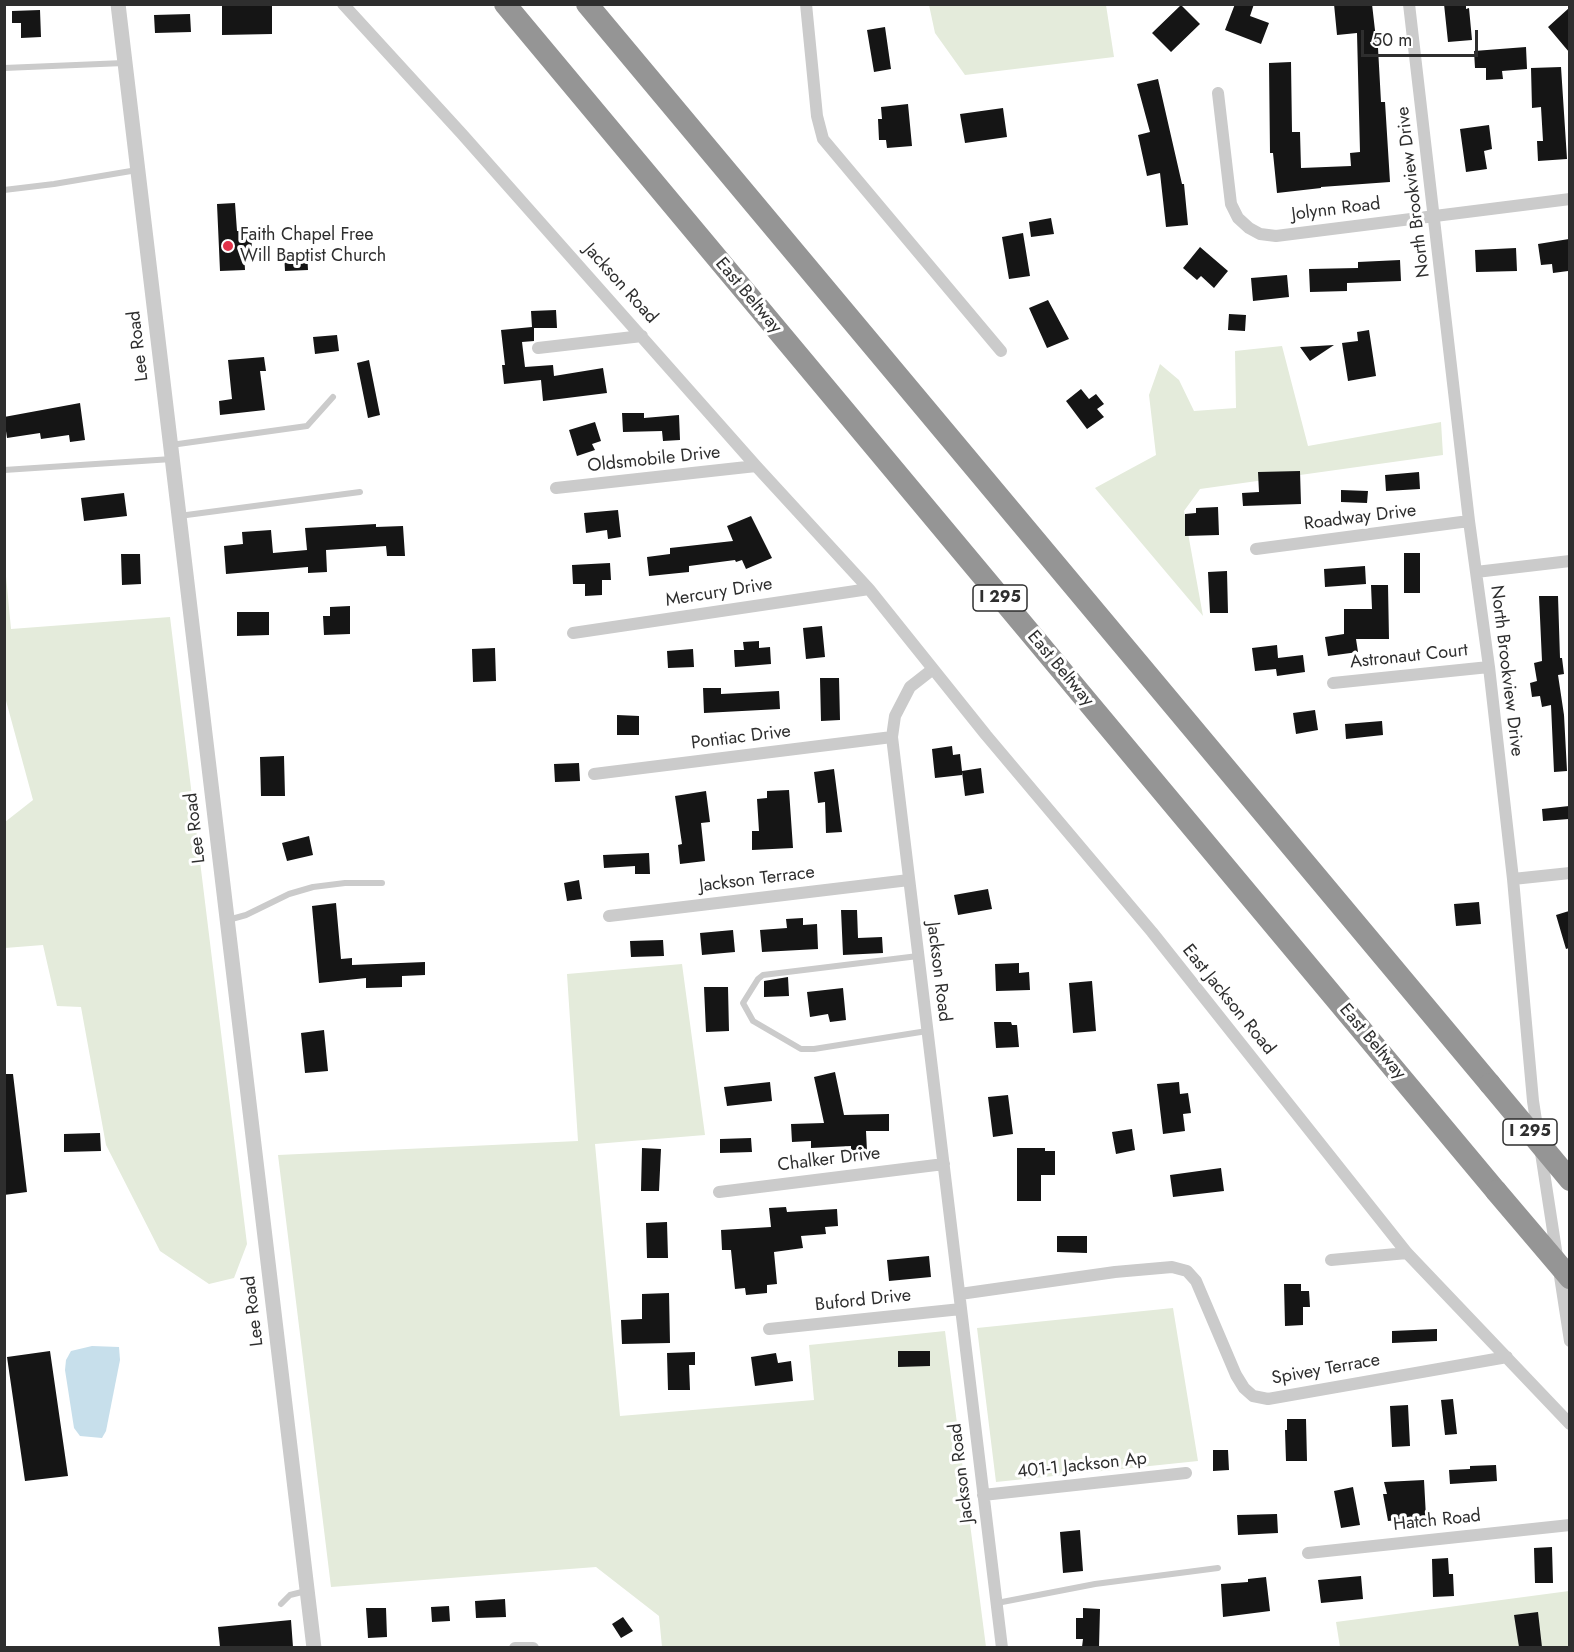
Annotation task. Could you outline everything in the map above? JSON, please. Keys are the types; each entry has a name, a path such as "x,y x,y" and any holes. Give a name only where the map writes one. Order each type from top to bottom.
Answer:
{"highway":[{"name":"East Beltway","path":"505,4 1569,1278"},
{"name":"I 295","path":"587,4 1569,1180"}],"street":[{"name":"Lee Road","path":"118,4 314,1647"},
{"name":"Jackson Road","path":"343,4 869,589"},
{"path":"806,4 817,116 823,139 1001,351"},
{"name":"North Brookview Drive","path":"1409,4 1513,879 1533,1101 1569,1341"},
{"name":"Jolynn Road","path":"1218,93 1231,204 1238,218 1260,234 1276,236 1569,199"},
{"path":"538,348 642,336"},
{"name":"Oldsmobile Drive","path":"556,488 756,466"},
{"name":"Roadway Drive","path":"1256,549 1469,521"},
{"path":"1476,572 1569,561"},
{"name":"Mercury Drive","path":"573,633 869,589"},
{"name":"East Jackson Road","path":"869,589 986,735 1152,932 1407,1253 1569,1424"},
{"name":"Astronaut Court","path":"1333,683 1489,667"},
{"name":"Jackson Road","path":"933,669 910,687 895,716 892,737 1002,1647"},
{"name":"Pontiac Drive","path":"594,774 892,737"},
{"path":"1513,879 1569,873"},
{"name":"Jackson Terrace","path":"609,916 909,880"},
{"name":"Chalker Drive","path":"719,1192 944,1164"},
{"path":"1331,1260 1407,1253"},
{"name":"Spivey Terrace","path":"960,1294 1115,1272 1172,1267 1187,1271 1196,1281 1232,1366 1244,1388 1253,1396 1268,1399 1507,1357"},
{"name":"Buford Drive","path":"769,1329 961,1309"},
{"name":"401-1 Jackson Ap","path":"983,1495 1186,1473"},
{"name":"Hatch Road","path":"1308,1553 1569,1525"},
{"path":"515,1647 533,1647"}],"lane":[{"path":"4,68 124,63"},
{"path":"4,190 137,170"},
{"path":"4,470 171,452 307,426 333,397"},
{"path":"179,516 360,492"},
{"path":"227,921 246,915 289,894 313,887 345,883 382,883"},
{"path":"918,956 763,975 742,1003 753,1021 801,1049 814,1049 927,1030"},
{"path":"996,1604 1095,1584 1218,1568"},
{"path":"282,1604 290,1595 307,1591"}],"green space":[{"path":"929,5 1106,5 1114,57 965,75 935,33"},
{"path":"1282,346 1308,446 1441,422 1443,455 1200,489 1184,511 1203,616 1095,488 1156,455 1149,395 1160,364 1179,380 1194,411 1236,408 1235,351"},
{"path":"4,555 11,629 170,617 247,1244 234,1278 209,1284 160,1251 106,1145 81,1007 57,1006 43,945 5,948 5,822 33,800 5,697"},
{"path":"682,964 705,1135 595,1144 620,1416 814,1400 809,1345 945,1331 986,1647 662,1647 659,1616 596,1567 331,1587 278,1155 578,1141 567,974"},
{"path":"1173,1308 1198,1461 996,1482 977,1328"},
{"path":"1569,1591 1569,1647 1340,1647 1336,1622"}],"water":[{"path":"92,1346 119,1347 120,1360 106,1431 102,1438 80,1436 74,1428 65,1370 66,1360 71,1351"}],"building":[{"path":"1235,4 1254,4 1250,16 1269,23 1261,44 1225,30"},
{"path":"1334,4 1372,4 1378,48 1381,102 1385,102 1390,182 1277,193 1273,153 1270,153 1269,63 1291,62 1292,132 1300,132 1301,168 1351,166 1350,153 1360,152 1357,33 1337,35"},
{"path":"1444,4 1466,4 1466,9 1469,8 1472,40 1448,42"},
{"path":"272,5 272,34 222,35 222,6"},
{"path":"1181,5 1200,24 1171,52 1152,33"},
{"path":"1569,8 1569,52 1548,27"},
{"path":"40,10 41,37 21,38 21,23 12,23 12,11"},
{"path":"190,14 191,32 155,33 154,15"},
{"path":"885,27 891,69 874,72 867,30"},
{"path":"1526,47 1527,69 1502,71 1503,79 1486,80 1486,68 1475,68 1474,51"},
{"path":"1561,67 1567,159 1538,161 1537,141 1543,141 1541,107 1532,108 1531,68"},
{"path":"1158,79 1182,184 1184,184 1188,225 1166,227 1160,173 1147,176 1138,135 1150,132 1137,84"},
{"path":"908,104 912,146 887,148 886,140 879,140 878,119 882,119 881,107"},
{"path":"1003,108 1007,137 965,143 960,114"},
{"path":"1489,125 1492,149 1484,151 1487,169 1466,172 1460,129"},
{"path":"235,203 237,231 251,231 252,250 244,250 245,270 220,271 217,204"},
{"path":"1051,218 1054,234 1031,237 1029,222"},
{"path":"1023,233 1030,276 1009,279 1002,237"},
{"path":"1569,239 1568,271 1553,273 1552,264 1541,265 1538,244"},
{"path":"1200,247 1228,271 1214,288 1201,276 1197,280 1183,268"},
{"path":"1516,248 1517,271 1476,272 1475,250"},
{"path":"307,251 308,270 285,271 284,252"},
{"path":"1400,260 1401,281 1347,283 1347,291 1310,292 1309,269 1358,268 1358,262"},
{"path":"1287,275 1289,297 1253,301 1251,278"},
{"path":"1048,300 1069,339 1047,348 1029,308"},
{"path":"556,310 557,328 534,328 534,341 522,342 525,367 553,365 554,376 603,368 607,393 543,401 541,380 504,384 502,365 505,365 501,330 532,327 531,311"},
{"path":"1229,314 1246,315 1245,331 1228,330"},
{"path":"1369,330 1376,376 1348,381 1342,343 1358,341 1357,332"},
{"path":"337,335 339,351 315,354 313,337"},
{"path":"1334,345 1310,361 1300,347"},
{"path":"264,357 266,371 260,371 265,410 220,415 219,401 232,399 228,360"},
{"path":"369,360 380,415 368,418 357,363"},
{"path":"1081,389 1089,399 1096,394 1104,404 1097,409 1104,417 1087,429 1066,401"},
{"path":"80,403 85,440 70,442 69,435 41,439 40,433 7,438 4,417"},
{"path":"622,413 644,413 644,418 679,415 680,440 663,441 662,431 623,432"},
{"path":"595,422 601,441 592,444 595,450 577,456 569,430"},
{"path":"1300,471 1301,504 1243,506 1242,493 1259,492 1258,472"},
{"path":"1419,472 1420,489 1386,491 1385,475"},
{"path":"1341,490 1368,491 1367,503 1341,502"},
{"path":"124,493 127,516 84,521 81,498"},
{"path":"1218,507 1219,535 1185,536 1185,514 1196,513 1196,508"},
{"path":"618,510 621,537 608,539 607,530 586,533 584,513"},
{"path":"751,516 772,558 746,569 742,560 736,562 735,560 689,566 689,572 649,576 647,557 670,554 670,548 733,541 727,526"},
{"path":"376,524 376,527 403,526 405,556 387,556 386,546 326,550 327,572 308,573 308,567 226,574 224,546 243,544 242,532 271,530 273,553 307,550 305,528"},
{"path":"1404,553 1420,553 1420,593 1404,593"},
{"path":"121,554 140,554 141,584 122,585"},
{"path":"610,563 611,580 602,580 602,595 585,596 585,584 573,584 572,565"},
{"path":"1365,566 1366,584 1325,587 1324,569"},
{"path":"1227,571 1228,613 1210,613 1208,572"},
{"path":"1371,585 1388,585 1389,639 1356,639 1358,652 1328,656 1325,637 1344,634 1344,609 1372,609"},
{"path":"1539,596 1558,596 1560,658 1562,658 1564,674 1558,675 1564,715 1567,771 1554,772 1551,705 1542,707 1540,696 1532,697 1530,683 1537,681 1534,663 1542,661"},
{"path":"350,606 350,634 324,635 323,616 330,616 330,607"},
{"path":"237,612 269,612 269,635 237,636"},
{"path":"822,626 825,657 806,659 803,628"},
{"path":"759,641 759,648 770,647 771,664 735,667 734,650 744,650 743,642"},
{"path":"1277,645 1278,658 1303,655 1305,672 1277,676 1276,669 1255,671 1252,648"},
{"path":"495,648 496,681 473,682 472,649"},
{"path":"693,649 694,667 668,668 667,651"},
{"path":"820,678 839,678 840,720 821,721"},
{"path":"703,688 721,688 721,694 779,691 780,709 704,713"},
{"path":"1315,710 1318,730 1296,734 1293,713"},
{"path":"617,715 639,716 639,735 617,735"},
{"path":"1382,721 1383,735 1346,739 1345,724"},
{"path":"952,746 953,755 960,754 962,771 981,768 984,793 965,796 962,772 962,775 935,778 932,749"},
{"path":"284,756 285,796 261,796 260,757"},
{"path":"579,763 580,781 555,782 554,764"},
{"path":"834,769 842,832 826,833 825,802 818,803 814,772"},
{"path":"789,790 793,848 752,850 752,831 759,831 757,799 767,798 767,791"},
{"path":"706,791 710,822 701,823 705,861 680,864 678,845 682,844 675,796"},
{"path":"1569,806 1569,819 1543,821 1542,809"},
{"path":"309,836 313,855 287,861 282,843"},
{"path":"649,853 650,874 635,874 635,866 604,868 603,855"},
{"path":"579,880 582,899 567,901 564,883"},
{"path":"988,889 992,909 958,915 954,895"},
{"path":"1479,902 1481,924 1456,926 1454,904"},
{"path":"336,903 341,959 352,958 352,965 425,962 425,975 402,976 402,987 366,988 366,978 319,983 312,906"},
{"path":"841,910 857,910 858,938 882,937 883,953 843,955"},
{"path":"1569,911 1569,948 1566,949 1556,915"},
{"path":"803,918 803,925 817,924 818,949 762,952 760,930 787,928 786,919"},
{"path":"733,930 735,952 702,955 700,933"},
{"path":"663,940 664,956 631,957 630,941"},
{"path":"1019,963 1019,973 1029,972 1030,990 996,991 995,964"},
{"path":"788,977 789,996 764,997 764,981"},
{"path":"1092,981 1096,1031 1073,1033 1069,983"},
{"path":"704,987 728,987 729,1031 706,1032"},
{"path":"843,988 846,1020 830,1022 828,1014 810,1017 807,992"},
{"path":"994,1022 1011,1022 1012,1025 1017,1025 1019,1047 996,1048"},
{"path":"324,1030 328,1071 305,1073 301,1033"},
{"path":"835,1072 844,1115 889,1114 889,1131 866,1131 867,1151 851,1152 851,1146 811,1148 811,1141 792,1142 791,1124 824,1123 814,1077"},
{"path":"4,1074 13,1074 27,1192 4,1195"},
{"path":"770,1082 772,1101 727,1106 724,1087"},
{"path":"1179,1082 1180,1094 1188,1093 1191,1113 1183,1114 1185,1131 1163,1134 1157,1084"},
{"path":"1008,1095 1013,1134 993,1137 988,1097"},
{"path":"1132,1129 1135,1150 1116,1154 1112,1132"},
{"path":"100,1133 101,1151 64,1152 64,1134"},
{"path":"751,1138 752,1152 720,1153 720,1139"},
{"path":"642,1148 661,1149 659,1191 641,1191"},
{"path":"1017,1148 1045,1148 1045,1151 1055,1151 1055,1175 1041,1175 1041,1201 1017,1201"},
{"path":"1221,1168 1224,1191 1173,1197 1170,1175"},
{"path":"786,1207 787,1212 837,1209 838,1226 825,1227 826,1234 801,1236 803,1248 774,1252 777,1284 767,1285 767,1293 746,1295 745,1288 735,1289 731,1250 722,1250 721,1230 771,1227 769,1208"},
{"path":"667,1222 668,1258 647,1258 646,1223"},
{"path":"1057,1236 1087,1236 1087,1253 1057,1252"},
{"path":"929,1256 931,1277 889,1281 887,1260"},
{"path":"1284,1284 1301,1284 1301,1291 1309,1291 1310,1307 1303,1307 1303,1325 1285,1326"},
{"path":"669,1293 670,1343 622,1344 621,1320 642,1319 642,1294"},
{"path":"1437,1329 1437,1341 1392,1343 1392,1331"},
{"path":"50,1351 68,1476 25,1481 7,1357"},
{"path":"898,1351 930,1351 930,1366 898,1367"},
{"path":"695,1352 695,1365 689,1365 690,1390 668,1390 667,1353"},
{"path":"776,1353 778,1363 791,1361 793,1381 755,1386 751,1357"},
{"path":"1453,1399 1457,1434 1445,1435 1441,1400"},
{"path":"1408,1405 1410,1446 1392,1447 1390,1406"},
{"path":"1287,1419 1306,1419 1307,1461 1286,1461"},
{"path":"1213,1450 1228,1450 1229,1470 1213,1471"},
{"path":"1496,1465 1497,1481 1450,1484 1449,1470"},
{"path":"1424,1480 1426,1517 1388,1521 1383,1494 1387,1494 1384,1482"},
{"path":"1353,1487 1360,1525 1341,1528 1334,1491"},
{"path":"1277,1514 1278,1533 1238,1535 1237,1515"},
{"path":"1080,1530 1083,1571 1063,1573 1060,1532"},
{"path":"1552,1547 1553,1583 1535,1583 1534,1548"},
{"path":"1448,1558 1449,1574 1453,1574 1454,1596 1433,1597 1432,1559"},
{"path":"1361,1576 1363,1599 1321,1603 1318,1580"},
{"path":"1266,1577 1270,1611 1223,1617 1221,1584 1248,1582 1248,1579"},
{"path":"505,1599 506,1617 476,1618 475,1601"},
{"path":"449,1606 450,1621 432,1622 431,1607"},
{"path":"366,1608 386,1608 387,1637 368,1638"},
{"path":"1083,1608 1100,1609 1099,1647 1082,1647 1083,1639 1076,1639 1076,1618 1083,1618"},
{"path":"1538,1612 1542,1647 1519,1647 1514,1615"},
{"path":"623,1617 633,1631 621,1638 612,1624"},
{"path":"291,1620 293,1647 220,1647 218,1627"}],"place":[{"name":"Faith Chapel Free Will Baptist Church","path":"228,246"}]}
